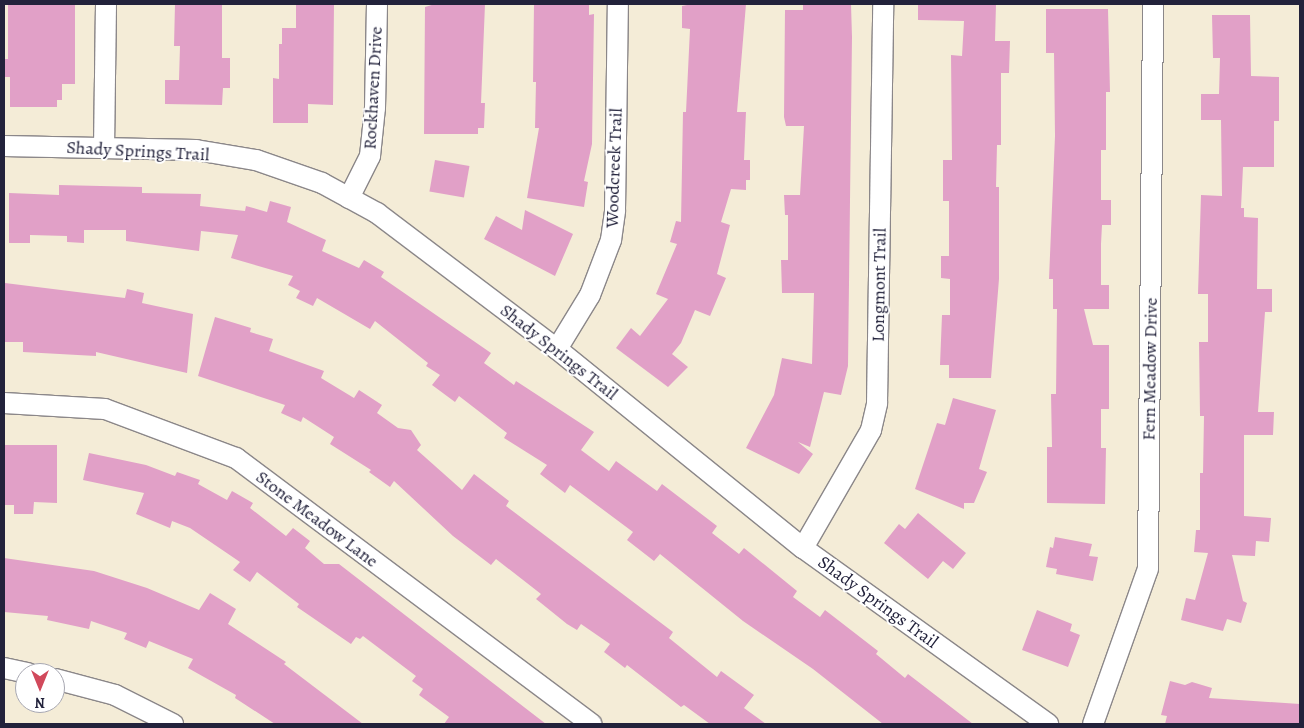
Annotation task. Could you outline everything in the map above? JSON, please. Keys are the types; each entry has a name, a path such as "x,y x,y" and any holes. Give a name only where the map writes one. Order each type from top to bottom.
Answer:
{"street":[{"path":"104,148 106,4"},
{"name":"Rockhaven Drive","path":"349,198 370,156 376,108 377,4"},
{"name":"Woodcreek Trail","path":"557,349 590,295 611,240 615,210 618,4"},
{"name":"Longmont Trail","path":"803,548 870,430 877,403 883,4"},
{"name":"Fern Meadow Drive","path":"1093,724 1148,569 1153,4"},
{"name":"Shady Springs Trail","path":"4,146 196,150 256,160 322,183 377,214 557,349 803,548 1048,724"},
{"name":"Stone Meadow Lane","path":"4,403 105,409 236,458 592,724"},
{"path":"65,682 115,695 173,724"}],"building":[{"path":"8,4 75,5 75,84 62,84 62,100 57,100 57,107 10,107 10,77 4,77 4,59 8,59"},
{"path":"175,4 222,4 222,58 230,58 230,88 223,88 222,105 165,104 165,80 179,80 180,46 174,46"},
{"path":"296,4 334,4 333,105 308,104 308,123 273,123 273,78 279,79 279,44 282,44 282,28 296,28"},
{"path":"435,4 485,4 481,103 485,103 484,128 478,128 478,134 424,134 425,7"},
{"path":"534,4 589,4 589,15 594,14 592,144 584,181 588,182 584,207 527,198 539,128 535,128 536,82 533,82"},
{"path":"692,4 746,4 737,112 746,112 744,160 750,160 750,180 746,180 746,190 731,189 721,222 730,225 717,274 726,278 710,316 695,310 681,343 672,354 688,367 668,387 616,348 631,328 640,336 668,299 656,294 677,244 670,242 676,221 681,222 683,112 686,112 690,29 682,28 682,6"},
{"path":"803,4 851,4 852,37 848,366 841,395 824,392 810,447 798,442 813,454 799,474 746,448 774,395 782,358 812,364 814,293 782,293 781,260 788,260 788,215 785,215 784,195 800,195 804,126 786,126 784,117 785,10 803,10"},
{"path":"918,4 996,4 995,41 1010,41 1009,73 1001,73 1001,145 997,145 996,187 999,187 999,279 991,378 949,378 949,365 940,365 942,315 950,315 950,279 941,278 941,256 949,256 949,201 943,201 943,160 952,160 951,55 962,56 964,21 918,20"},
{"path":"1046,9 1108,9 1110,92 1106,92 1106,150 1101,150 1101,200 1111,200 1111,225 1102,225 1101,285 1109,285 1109,309 1084,309 1093,345 1109,345 1109,409 1101,409 1101,448 1106,448 1105,504 1047,503 1047,447 1052,447 1051,394 1056,394 1057,309 1053,309 1053,279 1049,279 1055,136 1054,53 1046,53"},
{"path":"1212,15 1250,15 1251,76 1279,77 1279,121 1274,121 1274,167 1243,167 1241,208 1244,208 1244,217 1258,218 1257,289 1272,289 1272,312 1265,312 1258,412 1274,412 1273,435 1244,435 1244,516 1271,518 1269,542 1256,541 1255,556 1232,555 1243,601 1247,603 1241,623 1227,619 1223,631 1181,620 1186,598 1195,600 1208,553 1194,552 1196,530 1200,530 1200,473 1203,473 1204,416 1200,416 1199,342 1208,342 1208,294 1198,294 1201,195 1222,196 1221,120 1201,120 1201,94 1219,94 1220,58 1213,58"},
{"path":"435,160 469,166 464,198 429,192"},
{"path":"59,185 142,187 142,193 201,194 200,206 245,211 246,206 267,212 270,201 291,207 287,222 326,240 322,251 359,268 364,260 384,272 381,277 491,353 484,363 514,385 516,381 594,432 581,450 609,471 616,461 657,491 662,484 717,526 712,533 739,554 744,548 797,591 793,597 820,617 825,610 878,651 876,654 905,678 908,674 973,724 883,724 813,669 743,621 660,554 654,561 627,540 633,532 570,485 565,493 540,474 547,465 504,438 507,433 459,396 455,402 432,385 440,375 426,366 428,363 375,321 370,329 317,298 313,306 296,298 300,291 288,285 293,276 231,258 238,235 201,231 199,251 126,241 126,230 84,230 84,243 67,242 67,236 30,235 30,243 9,243 9,193 59,195"},
{"path":"525,210 573,234 555,276 484,239 496,216 522,230"},
{"path":"5,283 125,298 127,289 144,293 142,303 193,314 187,373 96,352 96,356 23,352 23,342 4,342"},
{"path":"215,317 251,328 250,332 273,339 269,351 324,371 321,378 354,398 359,390 382,405 377,413 398,428 411,430 421,445 417,450 462,490 474,474 509,501 506,506 673,632 669,638 717,677 721,671 754,695 744,708 766,724 710,724 684,705 681,707 627,665 625,668 604,652 610,644 581,624 577,630 567,624 536,599 541,594 496,559 491,565 453,536 394,481 390,487 369,472 371,470 330,444 334,437 303,417 301,422 281,413 285,405 198,376"},
{"path":"953,398 996,410 979,469 987,472 974,503 964,503 964,509 915,489 937,423 945,425"},
{"path":"4,445 57,445 57,503 34,502 33,514 14,514 14,505 4,505"},
{"path":"89,453 146,465 175,476 177,472 200,480 198,484 227,500 232,491 253,503 250,508 286,536 293,528 310,541 305,548 324,564 339,564 546,724 444,724 449,717 419,695 423,689 412,681 416,676 363,636 360,639 356,637 351,644 297,607 299,604 257,572 250,582 233,570 240,562 190,528 172,521 170,528 136,514 144,493 83,480"},
{"path":"918,513 966,553 953,569 943,561 928,579 884,543 899,524 905,529"},
{"path":"1055,537 1092,544 1089,556 1098,557 1093,581 1056,574 1057,569 1046,567 1050,547 1053,548"},
{"path":"4,558 94,571 147,588 199,610 210,593 236,609 228,624 286,662 284,664 363,724 275,724 235,698 236,695 188,668 193,659 149,641 146,648 124,639 127,633 91,621 89,629 47,620 48,616 4,612"},
{"path":"1037,610 1072,624 1070,631 1080,635 1068,667 1022,650"},
{"path":"1170,681 1185,685 1192,682 1212,688 1209,698 1300,704 1300,724 1165,724 1167,716 1161,715"}]}
